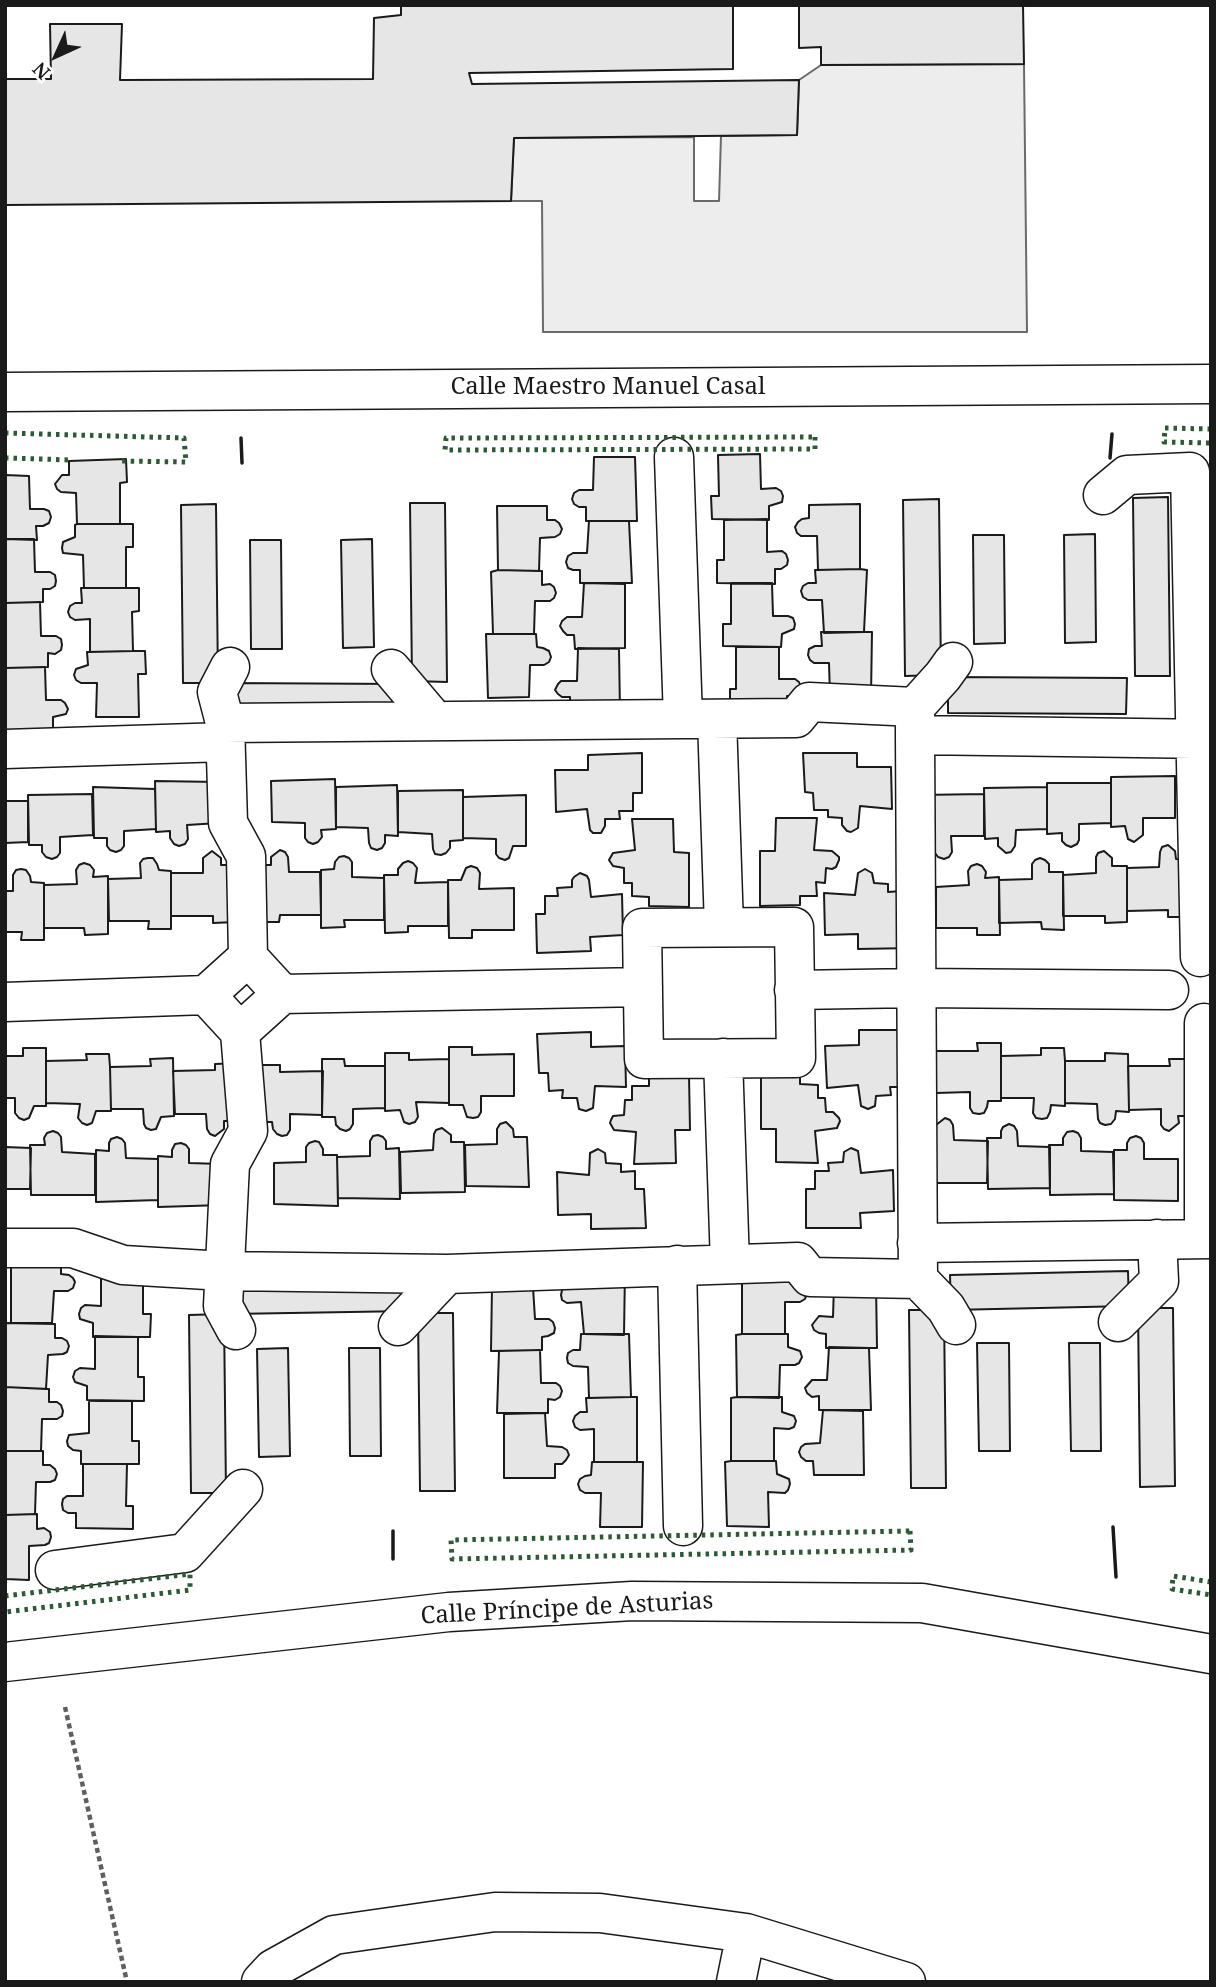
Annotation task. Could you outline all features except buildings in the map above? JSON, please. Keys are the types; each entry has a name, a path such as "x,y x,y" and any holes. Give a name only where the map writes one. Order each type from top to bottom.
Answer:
{"street":[{"name":"Calle Maestro Manuel Casal","path":"5,392 1211,384"},
{"path":"674,457 724,927"},
{"path":"1103,495 1127,475 1190,472 1204,739 1206,961 1169,990"},
{"path":"953,662 915,721 917,1261 956,1325"},
{"path":"230,667 217,692 225,732 228,823 246,856 248,957 282,994"},
{"path":"391,668 435,722"},
{"path":"5,749 225,732 435,722 796,718 809,702 915,721 1204,739"},
{"path":"724,927 794,927 796,1058 644,1059 642,928 724,927"},
{"path":"5,1002 206,995 248,957"},
{"path":"240,1032 282,994 643,987"},
{"path":"5,1248 73,1248 123,1265 224,1271 447,1274 798,1262 810,1277 917,1261 1157,1239 1208,1239 1207,1019 1169,990 794,990"},
{"path":"206,995 240,1032 248,1130 230,1164 223,1306 236,1330"},
{"path":"723,1058 730,1264"},
{"path":"1118,1322 1159,1281 1157,1239"},
{"path":"677,1265 683,1526"},
{"path":"398,1326 447,1274"},
{"path":"55,1570 185,1553 243,1489"},
{"name":"Calle Príncipe de Asturias","path":"5,1662 449,1612 632,1601 922,1603 1211,1654"},
{"path":"261,1982 273,1969 334,1935 495,1912 600,1913 746,1933 906,1982"},
{"path":"736,1982 746,1933"}],"path":[{"path":"65,1707 127,1982"}],"shaded area":[{"path":"1024,64 1027,332 543,332 542,201 511,201 514,138 694,137 694,201 719,201 721,136 797,135 799,80 821,65"}],"hedge":[{"path":"1211,429 1165,428 1164,442 1211,443"},
{"path":"5,433 184,438 186,462 121,461"},
{"path":"815,437 815,449 445,450 446,438 815,437"},
{"path":"5,458 72,460"},
{"path":"910,1531 911,1550 452,1559 451,1540 910,1531"},
{"path":"5,1596 190,1574 190,1590 5,1612"},
{"path":"1211,1582 1173,1576 1172,1589 1211,1595"}],"wall":[{"path":"1110,458 1112,434"},
{"path":"241,438 242,463"},
{"path":"1113,1527 1116,1577"},
{"path":"393,1531 393,1559"}]}
